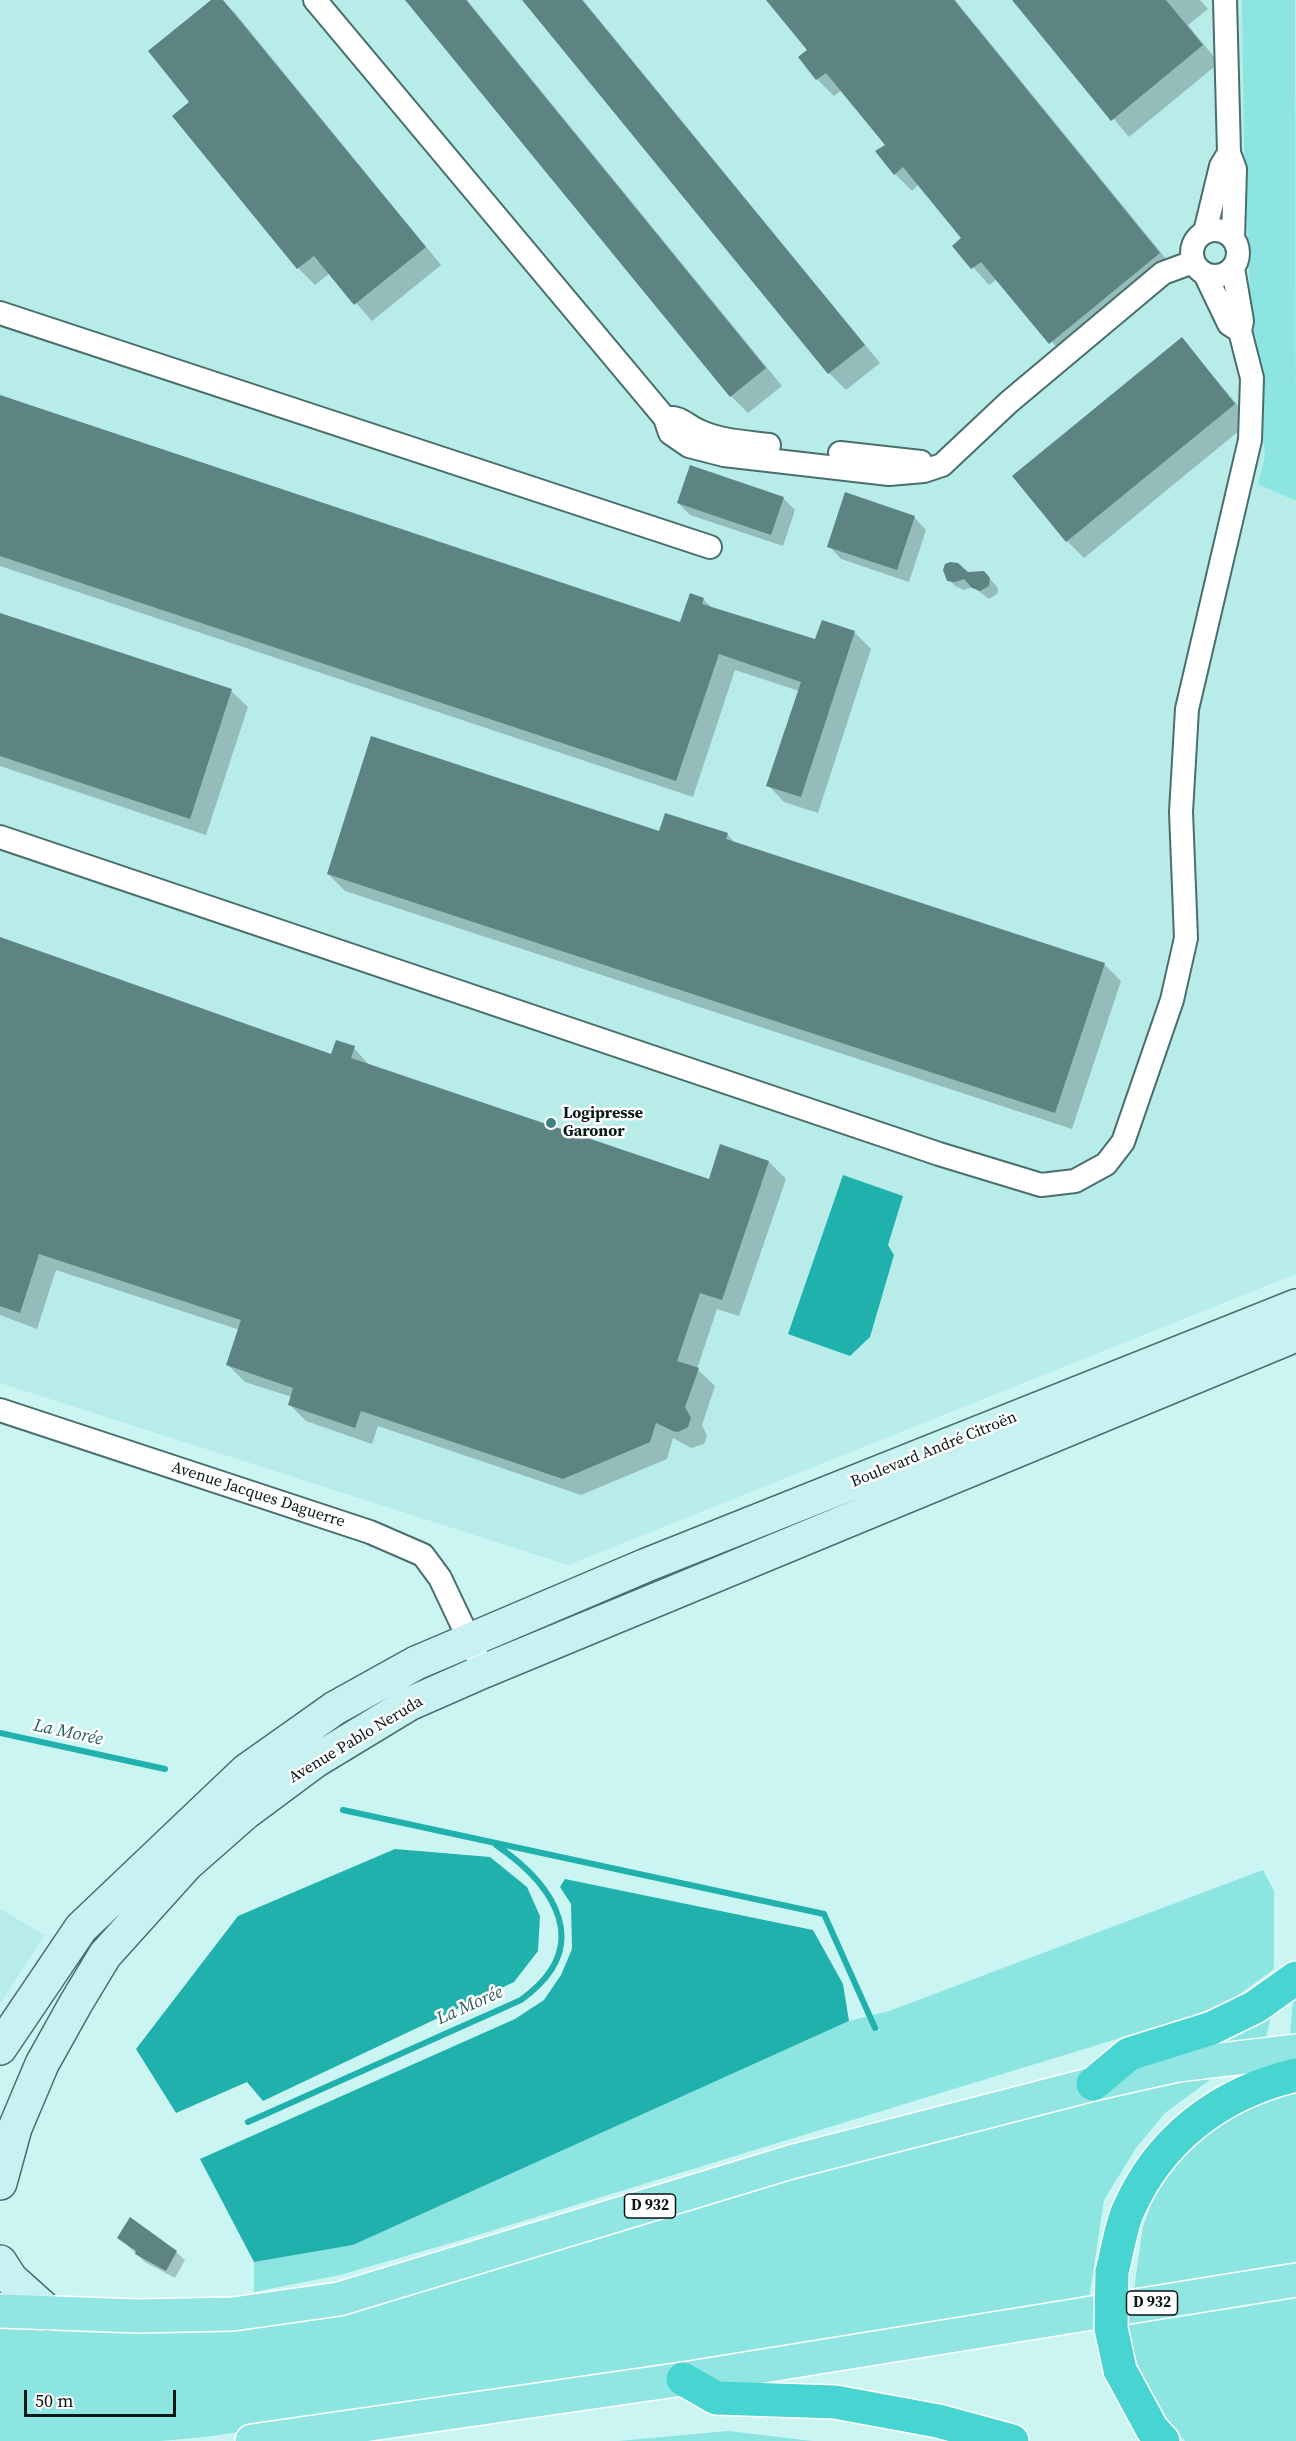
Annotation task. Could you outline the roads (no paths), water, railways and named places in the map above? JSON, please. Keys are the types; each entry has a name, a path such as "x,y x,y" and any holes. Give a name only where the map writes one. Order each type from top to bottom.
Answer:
{"highway":[{"path":"1093,2084 1129,2054 1212,2028 1255,2007 1296,1978"},
{"path":"1163,2441 1152,2429 1120,2370 1111,2328 1112,2271 1127,2214 1156,2161 1197,2119 1249,2091 1296,2075"},
{"path":"683,2379 716,2398 835,2402 938,2421 1012,2441"}],"main road":[{"name":"Boulevard André Citroën","path":"572,1596 1288,1324"},
{"name":"Boulevard André Citroën","path":"624,1612 1288,1324"},
{"name":"Avenue Pablo Neruda","path":"0,2048 81,1928 246,1771 335,1708 416,1663 572,1596"},
{"name":"Avenue Pablo Neruda","path":"0,2183 15,2128 42,2064 76,2003 105,1955 187,1864 245,1813 315,1761 409,1704 624,1612"},
{"name":"D 932","path":"0,2311 138,2316 232,2314 339,2299 791,2162 1093,2084 1178,2065 1296,2051"},
{"path":"0,2262 11,2279 49,2313"},
{"name":"D 932","path":"252,2441 683,2379 1296,2280"}],"street":[{"path":"315,0 665,418 677,417 698,431 724,438 942,465 1009,402 1163,273 1199,268 1220,276 1233,268"},
{"path":"0,837 939,1154 1041,1185 1075,1181 1106,1164 1123,1142 1172,1000 1186,938 1181,812 1187,710 1251,440 1252,378 1240,332 1242,321 1233,268 1238,253 1233,238 1235,169 1229,153 1225,0"},
{"path":"1205,232 1221,166 1229,153"},
{"path":"1233,238 1220,230 1205,232 1199,236 1192,248 1199,268 1228,324 1240,332"},
{"path":"0,313 711,547"},
{"name":"Avenue Jacques Daguerre","path":"0,1410 370,1532 423,1555 440,1578 484,1671"}],"waterway":[{"name":"La Morée","path":"0,1733 165,1769"},
{"name":"La Morée","path":"343,1810 824,1914 875,2028"},
{"name":"La Morée","path":"248,2122 521,2000 544,1980 557,1959 561,1938 559,1918 550,1898 536,1879 496,1845"}],"place":[{"name":"Logipresse Garonor","path":"551,1123"}]}
